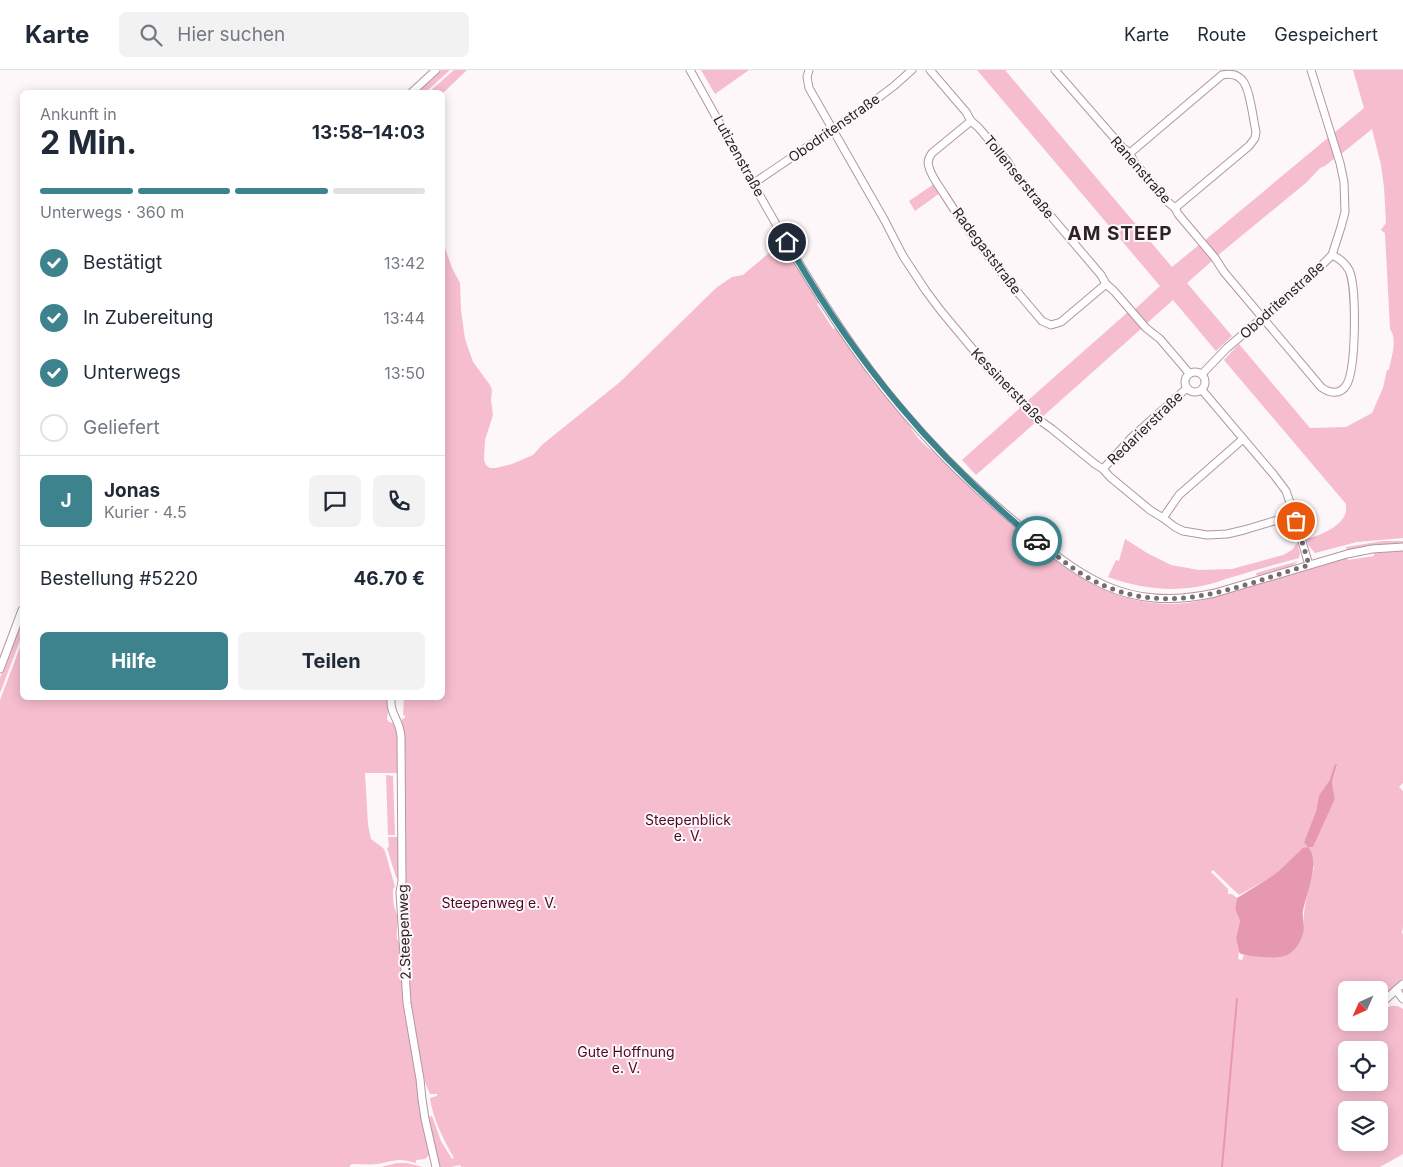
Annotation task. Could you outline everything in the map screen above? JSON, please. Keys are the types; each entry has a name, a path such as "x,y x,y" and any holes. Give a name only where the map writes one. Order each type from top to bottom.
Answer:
{"street":[{"path":"414,90 436,70"},
{"name":"Lutizenstraße","path":"690,70 822,301 855,350 891,397 934,446 978,489 1036,540 1072,567 1088,577 1121,592 1156,599 1193,598 1355,552 1403,547"},
{"name":"Kessinerstraße","path":"809,70 807,77 809,88 903,256 941,311 986,365 1035,417 1103,469 1150,510 1183,531 1217,535 1244,530 1294,515"},
{"name":"Obodritenstraße","path":"754,183 874,102 912,70"},
{"name":"Tollenserstraße","path":"930,70 1101,275 1106,284 1189,373"},
{"name":"Ranenstraße","path":"1055,70 1122,147 1130,153 1134,162 1175,208 1262,318 1321,387 1330,393 1344,388 1347,384 1353,356 1355,331 1351,276 1347,267 1340,259 1332,255"},
{"name":"Obodritenstraße","path":"1202,374 1227,348 1310,278 1332,255 1345,212 1344,182 1311,70"},
{"path":"1130,153 1222,75 1235,72 1242,76 1247,84 1256,132 1253,142 1175,208"},
{"name":"Radegaststraße","path":"971,121 932,153 928,166 953,207 996,267 1042,321 1051,325 1061,322 1106,284"},
{"path":"1194,371 1202,374 1206,380 1202,390 1192,392 1184,382 1185,378 1194,371"},
{"name":"Redarierstraße","path":"1103,469 1132,437 1187,388"},
{"path":"1202,390 1283,486 1309,565"},
{"path":"1163,518 1179,495 1243,438"},
{"path":"0,669 20,615"},
{"name":"2.Steepenweg","path":"392,700 392,711 400,727 401,736 402,881 400,892 408,1003 425,1119 436,1167"},
{"path":"1388,997 1403,984"},
{"path":"1396,990 1403,999"}],"green space":[{"path":"442,70 450,70 428,90 420,90"},
{"path":"454,70 467,70 445,91 431,90"},
{"path":"701,70 749,70 715,94"},
{"path":"977,70 1005,70 1172,267 1200,244 1213,260 1187,283 1232,336 1216,351 1173,300 1146,324 1134,310 1160,286"},
{"path":"1353,70 1403,70 1403,538 1357,542 1315,553 1306,539 1323,533 1340,522 1346,512 1346,504 1224,360 1239,344 1310,428 1346,427 1372,413 1383,388 1387,370 1389,370 1394,338 1390,329 1385,233 1381,230 1386,223 1384,187 1381,165 1372,129 1340,155 1334,133 1364,108"},
{"path":"1329,137 1335,158 1320,168 1307,182 1217,256 1204,241"},
{"path":"934,184 940,193 915,211 909,201"},
{"path":"783,241 820,302 817,304 833,329 836,328 871,379 926,446 1051,557 1097,587 1116,595 1146,602 1186,603 1219,596 1347,558 1348,560 1374,556 1374,553 1403,551 1403,783 1399,787 1403,791 1403,979 1388,994 1388,981 1338,981 1338,1031 1388,1031 1388,1007 1396,1006 1403,1009 1403,1154 1380,1167 461,1167 460,1165 440,1167 428,1117 432,1116 441,1141 452,1159 454,1158 436,1122 430,1098 437,1096 437,1094 430,1094 423,1074 415,1039 410,996 406,938 413,934 412,929 405,931 404,908 406,901 404,899 402,719 405,716 403,715 404,700 445,700 445,247 452,268 460,283 465,339 473,362 492,390 493,415 485,440 484,460 490,468 496,468 512,464 533,455 543,444 620,382 716,288 732,277 743,275","holes":["1335,765 1337,766 1332,782 1335,799 1313,846 1304,842 1316,811 1319,795 1329,781","1314,867 1309,884 1303,935 1264,957 1247,954 1244,955 1242,960 1238,959 1239,952 1236,938 1240,921 1235,909 1237,898 1232,894 1228,894 1228,889 1211,872 1213,870 1239,895 1280,870"]},
{"path":"1128,312 1142,328 1041,418 1025,403"},
{"path":"1021,407 1036,422 976,475 962,460"},
{"path":"1125,539 1171,565 1199,570 1232,569 1283,555 1292,550 1297,543 1300,553 1299,558 1210,584 1171,589 1158,588 1146,587 1108,577 1116,560 1119,561"},
{"path":"1383,541 1403,541 1403,544 1347,550 1346,547"},
{"path":"1299,561 1290,567 1257,577 1256,573"},
{"path":"20,624 20,640 0,693 0,678"},
{"path":"20,647 20,700 390,700 387,719 389,722 395,723 398,729 399,773 365,773 368,825 371,839 385,851 395,887 393,889 393,900 398,918 397,939 399,942 403,992 418,1079 419,1108 430,1154 425,1159 416,1160 416,1163 396,1160 374,1164 353,1164 350,1167 0,1167 0,700"},
{"path":"386,775 393,776 395,835 388,835"},
{"path":"388,837 400,837 399,881 387,848 389,847"},
{"path":"397,1163 407,1163 423,1167 381,1167"}],"shaded area":[{"path":"1335,764 1337,765 1332,782 1335,799 1313,847 1308,847 1304,842 1316,811 1319,795 1329,781"},
{"path":"1308,847 1312,853 1313,869 1303,911 1304,931 1299,943 1292,952 1283,956 1264,957 1241,954 1236,938 1240,921 1235,909 1237,898 1280,870 1303,848"}],"waterway":[{"path":"1222,1167 1237,999"}],"way so far":[{"path":"1037,541 1088,577 1121,592 1156,599 1193,598 1309,565 1296,521"}],"district":[{"name":"AM STEEP","path":"1120,233"}],"route":[{"path":"787,242 836,322 891,397 960,472 1000,510 1037,541"}],"park label":[{"name":"Steepenblick e. V.","path":"688,828"},
{"name":"Steepenweg e. V.","path":"499,903"},
{"name":"Gute Hoffnung e. V.","path":"626,1060"}]}
